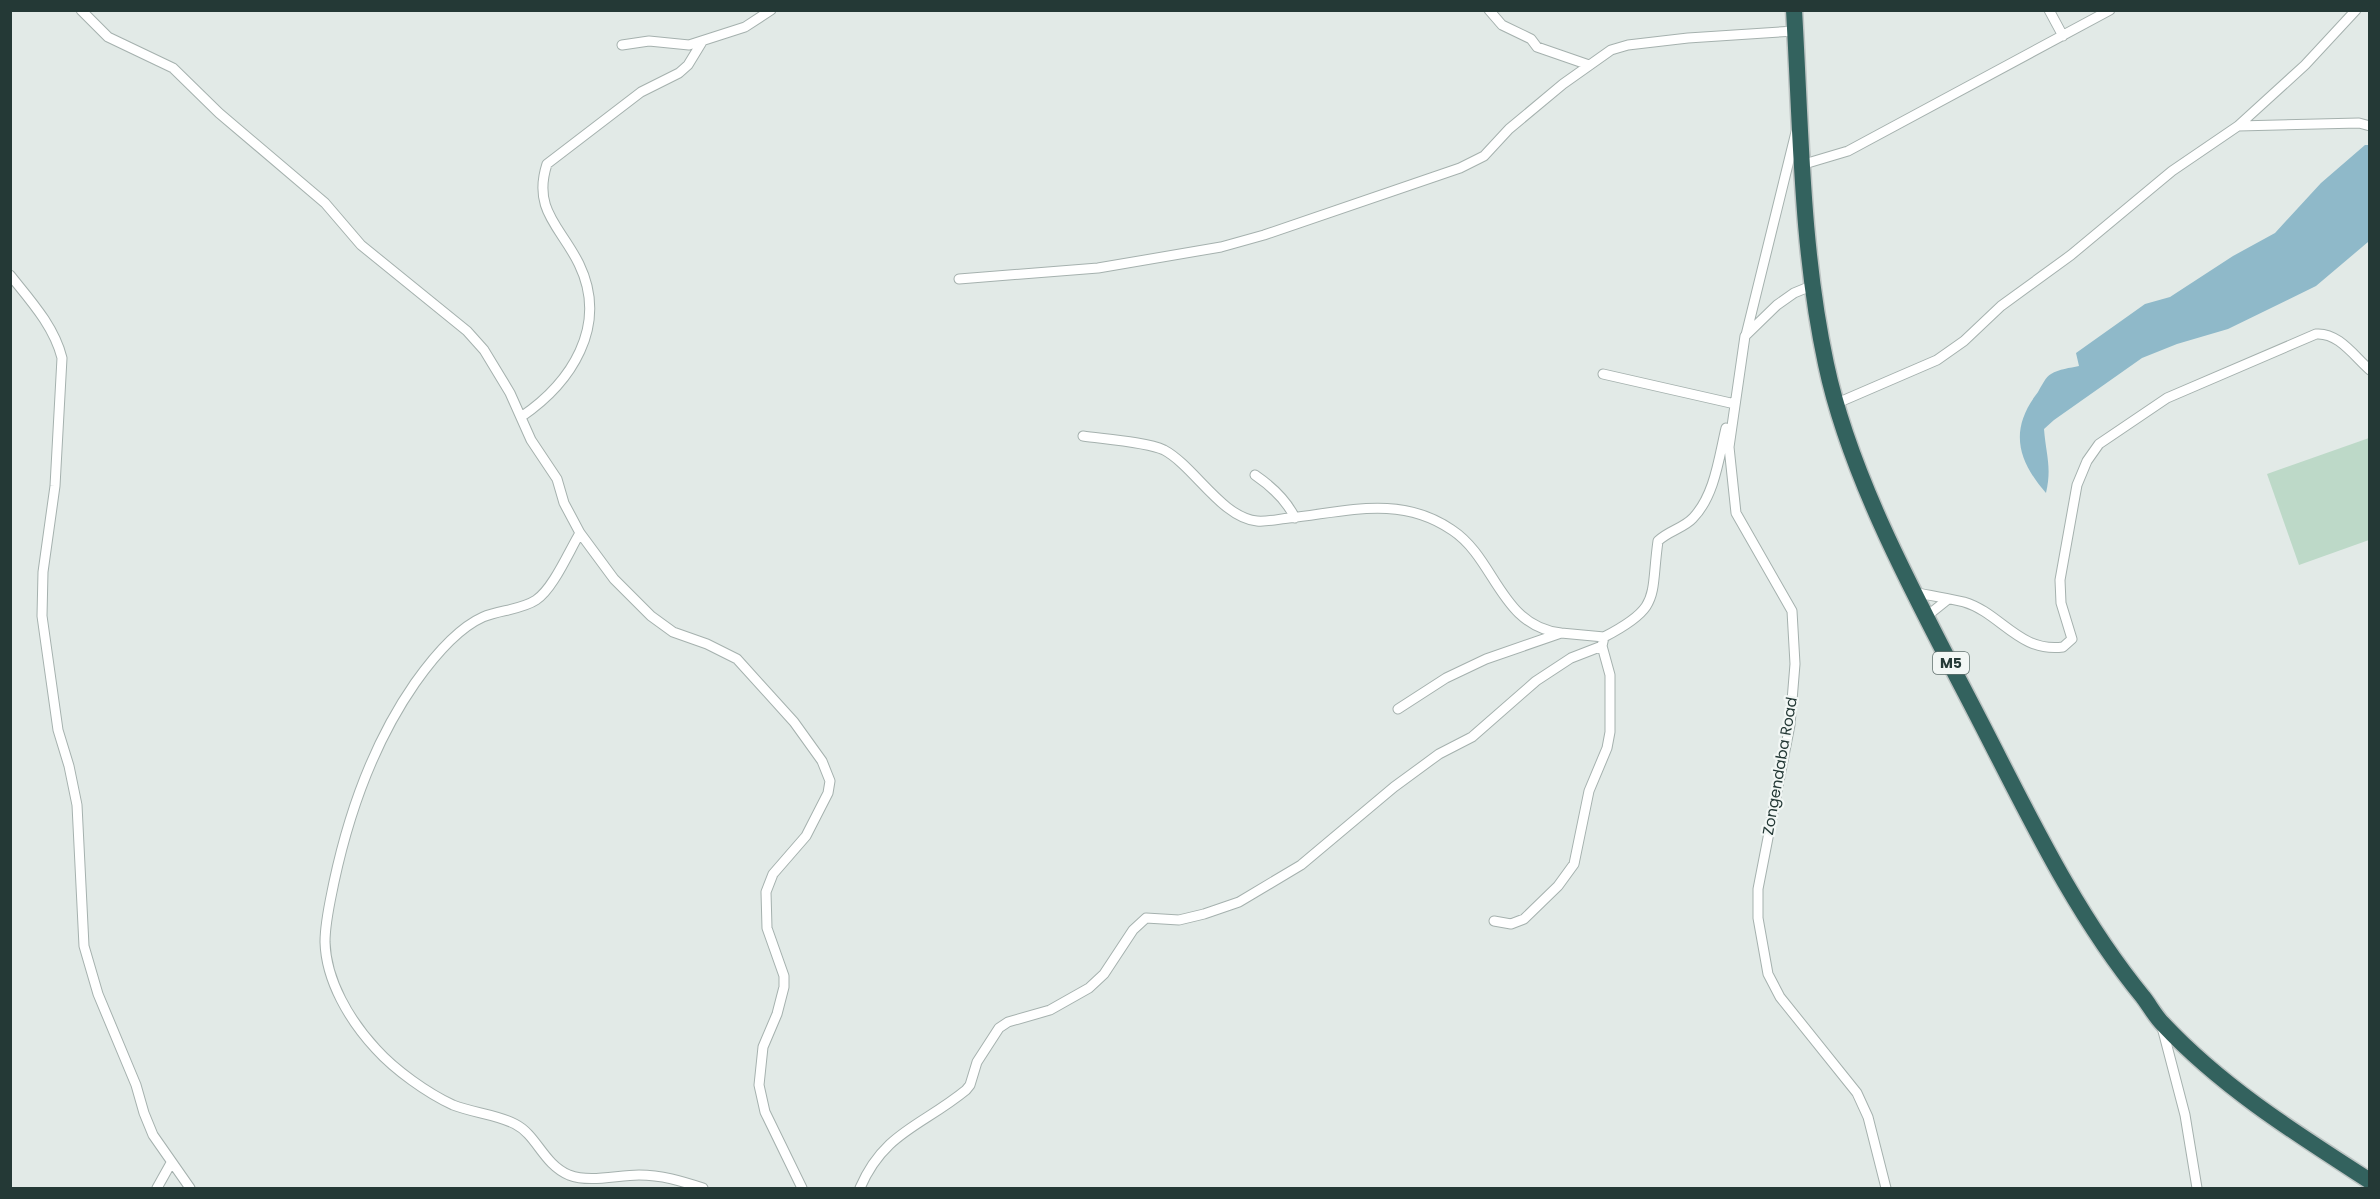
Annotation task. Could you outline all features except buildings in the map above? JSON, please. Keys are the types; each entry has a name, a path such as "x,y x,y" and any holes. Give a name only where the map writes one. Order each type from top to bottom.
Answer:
{"highway":[{"name":"M5","path":"1794,10 1801,165 1811,286 1835,404 1855,458 1914,592 2050,856 2114,963 2160,1022 2219,1076 2259,1107 2370,1181"}],"street":[{"path":"81,10 108,37 173,68 219,113 325,203 361,245 456,320 484,350 510,393 531,441 557,479 564,503 580,533 614,579 651,616 673,632 707,644 736,659 810,742 830,781 828,793 816,817 795,850 773,874 766,892 767,928 784,976 784,987 777,1014 763,1047 759,1085 765,1113 802,1188"},
{"path":"622,45 649,41 689,45 702,42 745,27 771,10"},
{"path":"1489,10 1502,25 1531,39 1537,47 1589,65"},
{"path":"2049,10 2063,36"},
{"path":"1801,165 1848,151 2110,10"},
{"path":"1835,404 1937,360 1964,341 2001,306 2071,255 2172,171 2238,126 2305,65 2356,10"},
{"path":"958,279 1098,268 1221,247 1264,235 1460,168 1484,156 1509,129 1611,50 1628,45 1795,31"},
{"path":"521,417 555,390 570,371 584,346 589,325 588,288 580,265 551,221 542,192 547,164 581,136 612,117 641,92 688,66 702,42"},
{"path":"2238,126 2359,123 2370,126"},
{"name":"Zongendaba Road","path":"1799,124 1791,146 1745,336 1729,447 1736,513 1745,533 1788,599 1793,621 1795,664 1790,725 1758,889 1762,950 1768,974 1780,996 1857,1093 1868,1117 1886,1188"},
{"path":"10,274 47,324 59,345 62,358 55,486 43,572 42,616 58,730 77,805 84,946 98,994 136,1085 144,1113 171,1163 190,1188"},
{"path":"1745,336 1777,305 1794,293 1811,286"},
{"path":"1914,592 1965,602 2017,636 2040,646 2053,648 2070,644 2072,639 2061,603 2060,580 2077,485 2087,461 2099,444 2167,398 2316,334 2326,333 2334,337 2370,370"},
{"path":"1603,374 1735,404"},
{"path":"860,1188 880,1152 966,1090 970,1085 977,1062 999,1028 1008,1022 1050,1010 1089,988 1111,965 1139,923 1150,917 1179,920 1216,911 1239,902 1301,865 1394,787 1439,754 1472,737 1536,681 1629,624 1647,606 1655,585 1658,541 1666,533 1693,518 1707,496 1726,427 1732,419"},
{"path":"1083,436 1165,451 1242,517 1256,521 1371,507 1393,508 1427,518 1459,535 1516,612 1542,629 1603,641"},
{"path":"1255,475 1276,492 1294,518"},
{"path":"580,533 553,579 537,599 482,618 461,631 415,683 366,775 351,815 327,918 325,942 327,960 332,980 345,1007 375,1049 439,1096 454,1105 519,1125 545,1157 572,1176 583,1178 614,1175 667,1176 703,1188"},
{"path":"1926,616 1947,600"},
{"path":"1398,709 1460,671 1561,633"},
{"path":"1494,921 1511,924 1524,919 1558,886 1574,864 1589,791 1607,748 1610,732 1610,675 1603,641"},
{"path":"2160,1022 2185,1115 2197,1188"},
{"path":"157,1188 171,1163"}],"green space":[{"path":"2369,438 2369,540 2299,565 2267,474"}],"water":[{"path":"2365,145 2370,145 2368,242 2316,286 2228,329 2177,344 2142,358 2054,420 2044,429 2049,468 2046,493 2028,468 2020,444 2020,432 2029,406 2047,377 2057,371 2079,366 2076,353 2145,304 2170,297 2233,256 2275,233 2321,183"}]}
